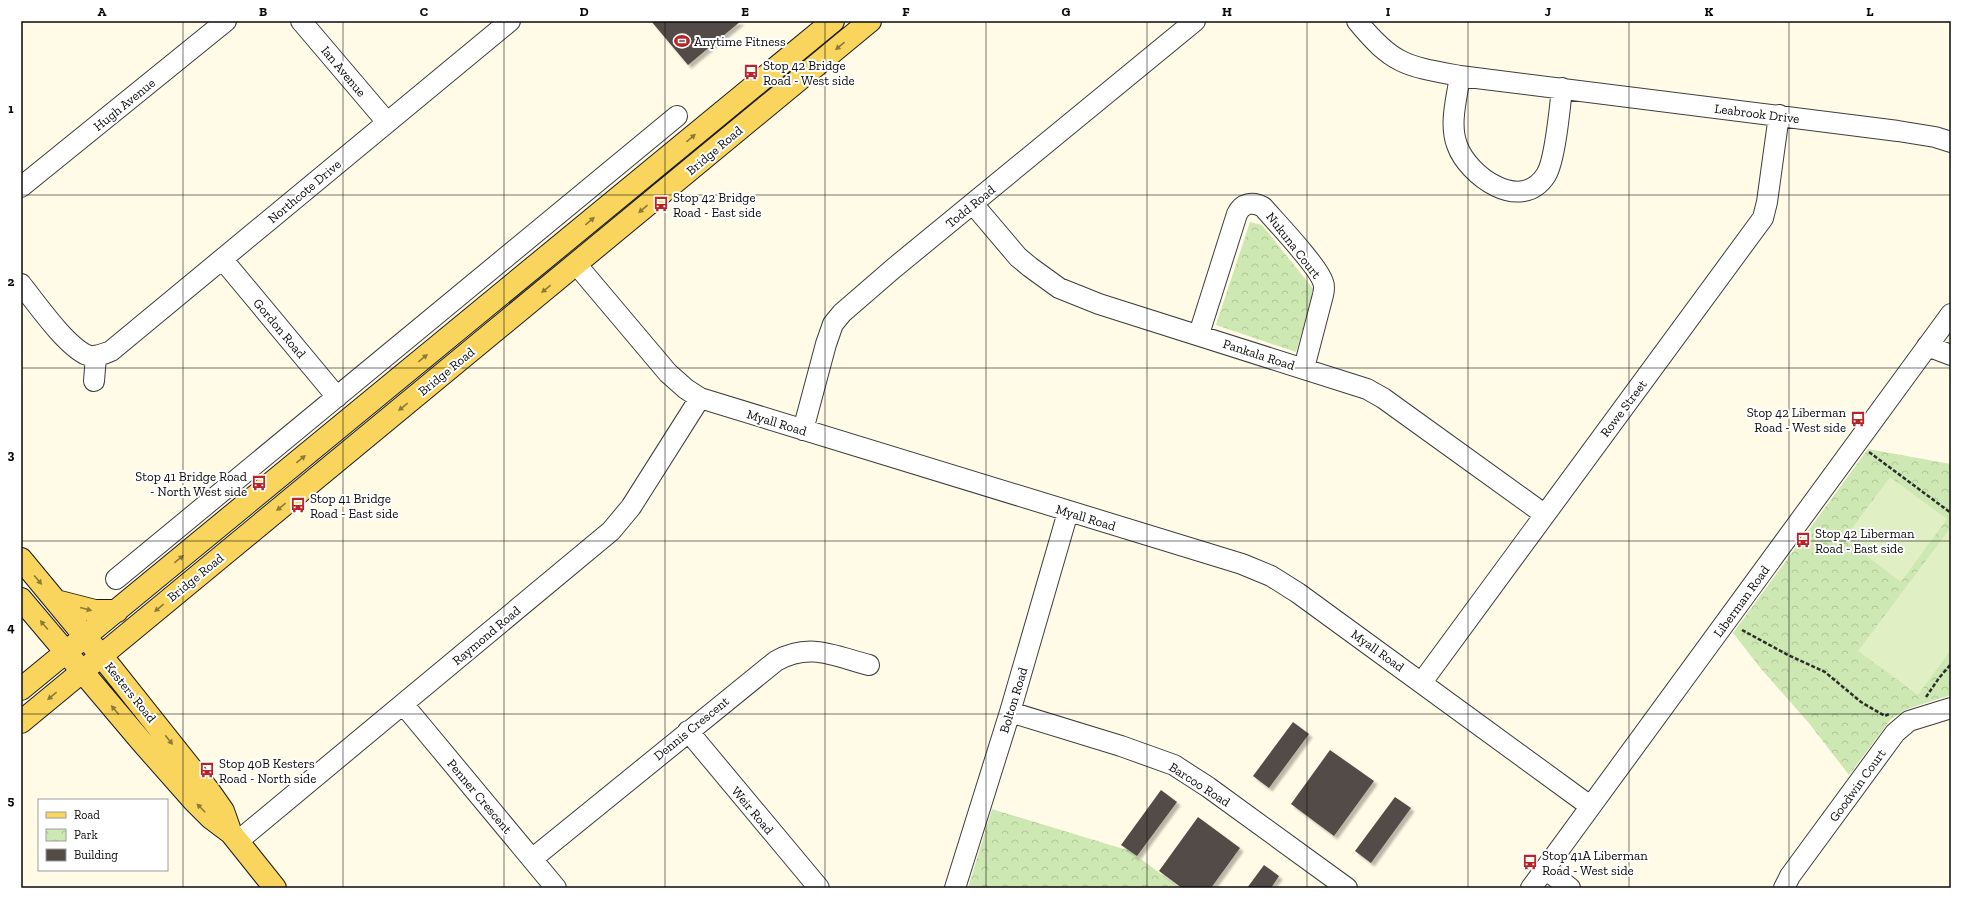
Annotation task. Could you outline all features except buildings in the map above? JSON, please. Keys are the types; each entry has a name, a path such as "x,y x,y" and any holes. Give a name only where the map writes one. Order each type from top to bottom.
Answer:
{"main road":[{"name":"Bridge Road","path":"21,689 832,21"},
{"name":"Bridge Road","path":"21,722 870,21"},
{"path":"560,245 576,264"},
{"name":"Kesters Road","path":"21,559 101,655 209,791 223,811 234,837"},
{"name":"Kesters Road","path":"21,599 141,742 194,801 234,837 275,888"},
{"path":"56,601 95,611 117,610"}],"street":[{"name":"Hugh Avenue","path":"21,187 226,21"},
{"name":"Ian Avenue","path":"301,21 386,121"},
{"name":"Northcote Drive","path":"96,356 111,351 223,260 386,121 510,21"},
{"name":"Todd Road","path":"803,430 822,358 830,332 837,318 894,268 974,204 1195,21"},
{"name":"Leabrook Drive","path":"1357,21 1385,51 1400,62 1418,68 1460,76 1905,132 1934,137 1951,142"},
{"path":"1460,76 1454,129 1456,144 1464,159 1484,178 1503,190 1511,192 1524,192 1530,189 1546,175 1553,153 1562,88"},
{"path":"116,579 677,116"},
{"name":"Rowe Street","path":"1422,682 1763,218 1767,202 1779,116"},
{"name":"Pankala Road","path":"974,204 1018,257 1053,284 1068,292 1099,304 1199,334 1357,385 1376,394 1544,514"},
{"name":"Nukuna Court","path":"1199,334 1237,214 1243,206 1248,204 1258,204 1263,207 1295,244 1318,272 1323,283 1323,295 1304,368"},
{"name":"Gordon Road","path":"223,260 337,397"},
{"name":"Myall Road","path":"576,264 668,373 686,389 700,398 1068,512 1242,564 1263,572 1298,593 1590,806"},
{"path":"21,284 75,347 88,355 96,356 94,381"},
{"name":"Liberman Road","path":"1531,888 1951,314"},
{"path":"1927,346 1951,355"},
{"name":"Raymond Road","path":"234,837 403,704 603,537 621,520 642,491 700,398"},
{"name":"Bolton Road","path":"955,888 1010,712 1068,512"},
{"name":"Dennis Crescent","path":"532,859 765,668 776,661 793,653 813,651 869,664"},
{"name":"Penner Crescent","path":"403,704 556,888"},
{"name":"Goodwin Court","path":"1784,888 1790,876 1895,733 1909,722 1951,708"},
{"name":"Barcoo Road","path":"1010,712 1134,751 1174,766 1208,788 1347,888"},
{"name":"Weir Road","path":"688,731 819,888"},
{"path":"1545,869 1570,888"}],"path":[{"path":"1864,448 1951,513"},
{"path":"1740,629 1788,655 1825,672 1861,702 1885,716 1891,713"},
{"path":"1921,699 1927,697 1939,678 1951,664"}],"green space":[{"path":"1250,222 1262,225 1314,290 1296,352 1216,325"},
{"path":"1868,449 1951,464 1951,695 1907,709 1891,719 1849,775 1808,722 1762,670 1733,633"},
{"path":"1890,477 1947,519 1901,582 1844,539"},
{"path":"1951,527 1951,650 1918,695 1858,651"},
{"path":"992,809 1130,851 1180,888 968,888"}],"place":[{"name":"Anytime Fitness","path":"682,41"},
{"name":"Stop 42 Bridge Road - West side","path":"751,72"},
{"name":"Stop 42 Bridge Road - East side","path":"661,204"},
{"name":"Stop 42 Liberman Road - West side","path":"1858,419"},
{"name":"Stop 41 Bridge Road - North West side","path":"259,483"},
{"name":"Stop 41 Bridge Road - East side","path":"298,505"},
{"name":"Stop 42 Liberman Road - East side","path":"1803,540"},
{"name":"Stop 40B Kesters Road - North side","path":"207,770"},
{"name":"Stop 41A Liberman Road - West side","path":"1530,862"}]}
